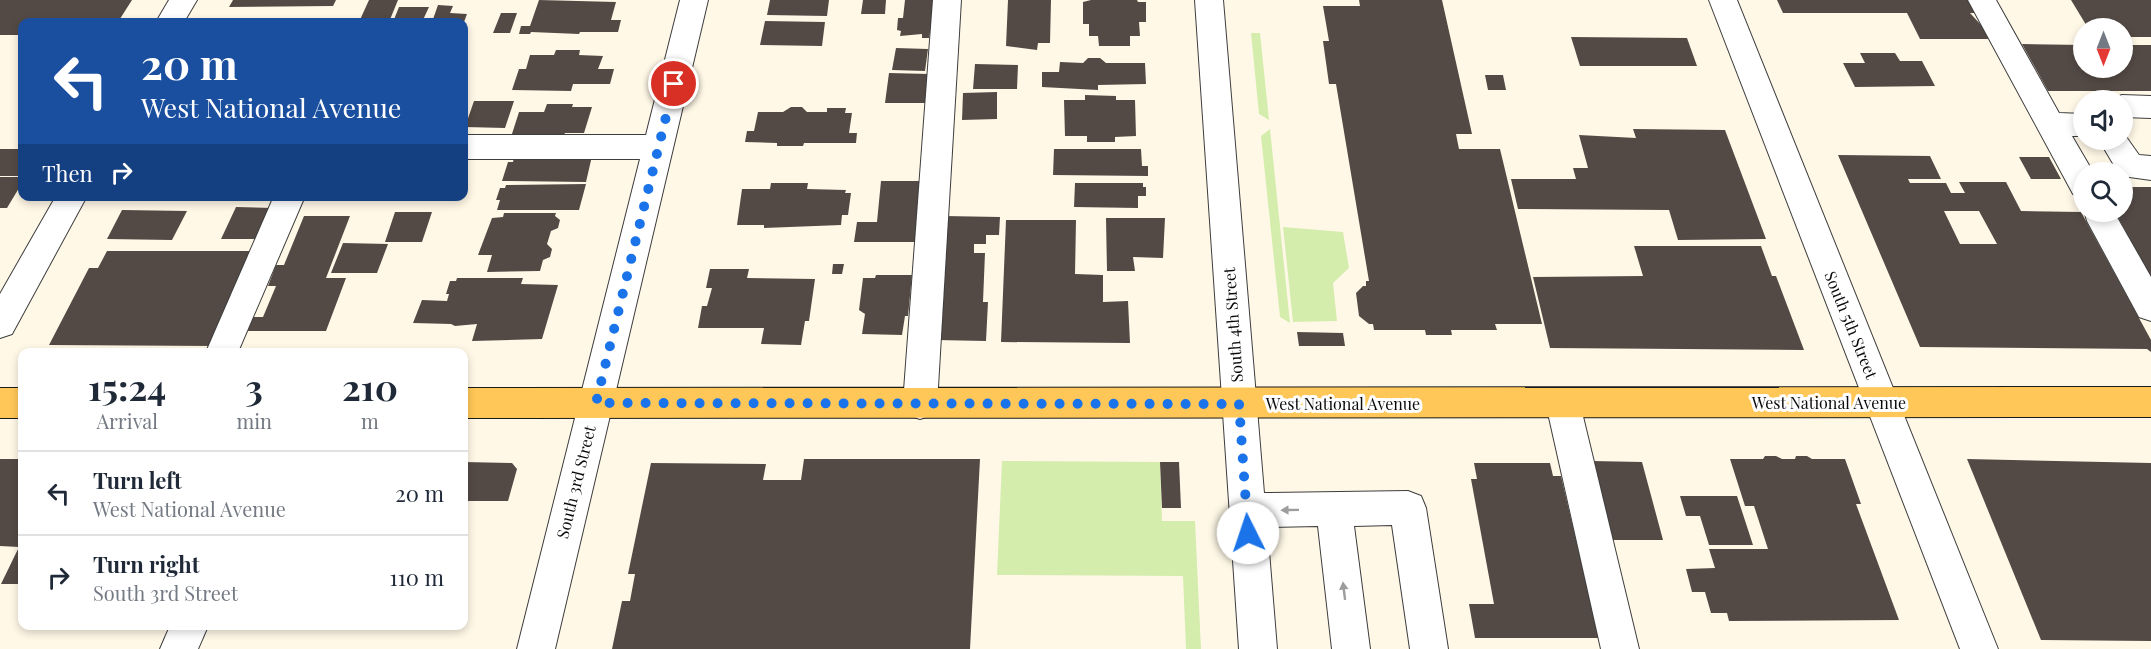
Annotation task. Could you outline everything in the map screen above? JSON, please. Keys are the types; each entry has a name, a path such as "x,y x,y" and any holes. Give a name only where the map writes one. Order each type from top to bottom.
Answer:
{"main road":[{"name":"West National Avenue","path":"468,403 2151,402"},
{"path":"0,403 18,403"}],"street":[{"path":"172,18 183,0"},
{"name":"South 3rd Street","path":"536,649 694,0"},
{"path":"920,404 947,0"},
{"name":"South 4th Street","path":"1209,0 1258,649"},
{"name":"South 5th Street","path":"1724,0 1979,649"},
{"path":"1982,0 2073,165"},
{"path":"2133,106 2151,106"},
{"path":"2050,124 2073,125"},
{"path":"468,147 658,147"},
{"path":"2120,150 2130,167 2151,168"},
{"path":"0,324 69,201"},
{"path":"224,348 288,201"},
{"path":"2104,222 2151,307"},
{"path":"1563,404 1620,649"},
{"path":"1247,510 1408,508 1429,649"},
{"path":"1334,509 1351,649"},
{"path":"179,649 187,630"}],"green space":[{"path":"1251,33 1260,33 1269,120 1259,114"},
{"path":"1270,129 1290,323 1280,317 1261,136"},
{"path":"1283,227 1343,232 1349,268 1333,283 1337,321 1293,322"},
{"path":"1002,461 1160,462 1162,521 1195,521 1201,649 1186,649 1183,576 997,575"}],"building":[{"path":"0,0 132,0 121,18 18,18 18,35 0,35"},
{"path":"233,0 336,0 333,6 229,7"},
{"path":"369,0 398,0 391,18 361,18"},
{"path":"539,0 616,2 611,20 621,20 618,32 519,34 521,26 530,26"},
{"path":"770,0 829,0 827,16 767,15"},
{"path":"863,0 886,0 885,14 861,14"},
{"path":"905,0 938,0 936,31 930,32 929,38 922,38 922,34 900,36 901,31 897,30 898,18 903,18"},
{"path":"1008,0 1051,0 1050,43 1038,43 1037,50 1006,46"},
{"path":"1091,0 1146,2 1146,22 1139,22 1140,36 1130,36 1130,46 1099,46 1098,36 1089,36 1089,24 1083,24 1083,2"},
{"path":"1359,0 1442,0 1472,134 1456,134 1459,149 1500,149 1542,324 1495,324 1497,330 1451,330 1452,335 1426,335 1425,330 1374,330 1373,324 1369,324 1359,316 1356,293 1366,286 1366,281 1369,281 1336,84 1329,84 1323,41 1329,41 1323,6 1360,6"},
{"path":"1777,0 1969,0 1976,13 1970,13 1981,25 1989,39 1920,39 1907,13 1783,13"},
{"path":"2071,0 2151,0 2151,37 2133,37 2133,18 2082,18"},
{"path":"438,5 453,6 450,13 467,14 466,18 433,18"},
{"path":"399,7 429,7 424,18 395,18"},
{"path":"501,13 517,13 510,33 493,33"},
{"path":"765,21 825,22 822,46 760,45"},
{"path":"1571,37 1687,38 1697,66 1580,66"},
{"path":"2022,44 2073,45 2073,78 2133,78 2133,45 2151,45 2151,91 2048,91"},
{"path":"896,48 928,49 925,71 892,70"},
{"path":"556,50 580,50 579,55 603,56 598,69 614,69 610,84 573,84 571,91 512,90 519,69 526,69 530,55 554,55"},
{"path":"1860,53 1895,53 1900,61 1922,61 1935,86 1855,87 1843,63 1865,63"},
{"path":"1088,58 1100,58 1106,63 1145,63 1146,84 1098,85 1098,90 1042,87 1042,72 1059,72 1060,62 1083,63"},
{"path":"975,64 1018,65 1017,89 973,89"},
{"path":"889,73 930,74 926,103 885,103"},
{"path":"1485,75 1503,75 1506,90 1488,90"},
{"path":"997,92 997,119 962,120 963,93"},
{"path":"1085,95 1116,96 1116,100 1135,100 1136,136 1115,137 1115,142 1087,142 1087,136 1065,136 1064,100 1085,100"},
{"path":"474,101 514,101 505,128 468,127 468,118"},
{"path":"547,104 592,107 584,133 565,133 563,137 511,137 519,112 544,112"},
{"path":"791,107 802,107 807,112 827,112 827,108 846,108 845,113 852,113 849,133 857,133 856,143 804,143 803,146 777,146 777,143 745,142 747,131 754,131 758,112 783,112"},
{"path":"1633,129 1725,130 1766,239 1678,240 1669,210 1518,209 1511,179 1576,179 1573,168 1588,168 1579,135 1636,138"},
{"path":"0,149 18,149 18,176 0,176"},
{"path":"1054,149 1141,149 1142,166 1148,166 1148,176 1053,175"},
{"path":"1838,155 1930,156 1941,179 1908,179 1910,183 1946,183 1951,193 1965,193 1959,182 2006,182 2021,211 2073,212 2073,222 2086,222 2151,340 2151,352 2147,349 1920,347","holes":["1944,211 1979,211 1997,244 1960,244"]},
{"path":"592,156 586,182 502,181 508,162 513,162 514,157"},
{"path":"2019,157 2049,157 2061,179 2031,179"},
{"path":"0,177 18,177 18,190 7,208 0,208"},
{"path":"881,181 920,181 915,242 854,242 857,222 877,222"},
{"path":"771,183 808,183 807,189 846,190 845,193 851,193 848,215 842,215 841,225 764,228 764,225 737,225 742,189 770,189"},
{"path":"1075,183 1143,183 1143,187 1146,187 1146,196 1138,196 1138,208 1074,207"},
{"path":"586,184 579,210 497,210 500,200 496,200 500,188 505,188 506,185"},
{"path":"2133,187 2151,187 2151,277 2121,222 2133,222"},
{"path":"236,207 274,208 260,239 221,239"},
{"path":"122,210 187,211 172,240 107,239"},
{"path":"395,212 432,212 422,242 385,242"},
{"path":"504,213 556,213 555,216 560,220 558,228 551,231 547,244 552,249 550,257 543,260 540,271 487,272 492,255 478,255 492,218 503,217"},
{"path":"304,216 350,216 326,278 346,278 326,331 244,331 249,317 263,317 276,286 268,286 276,265 284,265"},
{"path":"945,216 1000,217 999,235 986,235 986,244 974,244 974,253 985,253 983,302 988,302 986,341 936,340"},
{"path":"1106,218 1165,218 1163,258 1133,257 1135,271 1107,271"},
{"path":"1006,220 1076,220 1075,274 1103,275 1103,302 1128,301 1130,343 1001,342"},
{"path":"343,243 388,244 377,273 331,273"},
{"path":"1634,246 1761,246 1772,276 1776,276 1804,350 1550,348 1533,277 1643,276"},
{"path":"107,251 250,251 216,346 49,345 89,268 98,268"},
{"path":"833,264 844,264 842,274 832,274"},
{"path":"710,269 749,269 747,278 815,279 809,321 805,321 801,345 761,344 764,328 698,328 702,306 707,306 712,288 706,288"},
{"path":"876,275 912,275 908,316 905,316 902,335 862,334 865,314 859,310 863,278 875,278"},
{"path":"457,278 523,278 521,284 558,285 542,339 472,341 477,324 455,326 413,323 422,300 447,301 449,294 446,294 450,281 456,281"},
{"path":"1297,332 1343,333 1345,346 1299,346"},
{"path":"1765,456 1776,456 1782,459 1807,456 1812,459 1845,459 1861,504 1856,504 1899,620 1729,621 1727,613 1711,613 1705,592 1692,592 1686,569 1715,568 1709,549 1768,549 1754,506 1745,506 1730,459 1763,459"},
{"path":"0,459 18,459 18,547 0,546"},
{"path":"804,459 980,459 970,649 612,649 622,601 630,601 635,574 628,574 651,463 766,464 763,480 801,480"},
{"path":"1967,459 2151,463 2151,641 2041,640"},
{"path":"1592,461 1642,462 1663,540 1612,540"},
{"path":"468,462 512,463 517,469 508,501 468,501"},
{"path":"1160,462 1179,462 1181,508 1162,508"},
{"path":"1474,463 1550,463 1553,476 1561,476 1599,638 1475,638 1469,604 1494,604 1471,479 1477,479"},
{"path":"1680,496 1737,496 1753,545 1709,545 1700,516 1686,516"},
{"path":"18,549 18,584 1,584"}],"route":[{"path":"674,84 596,403 1239,404 1248,533"}]}
